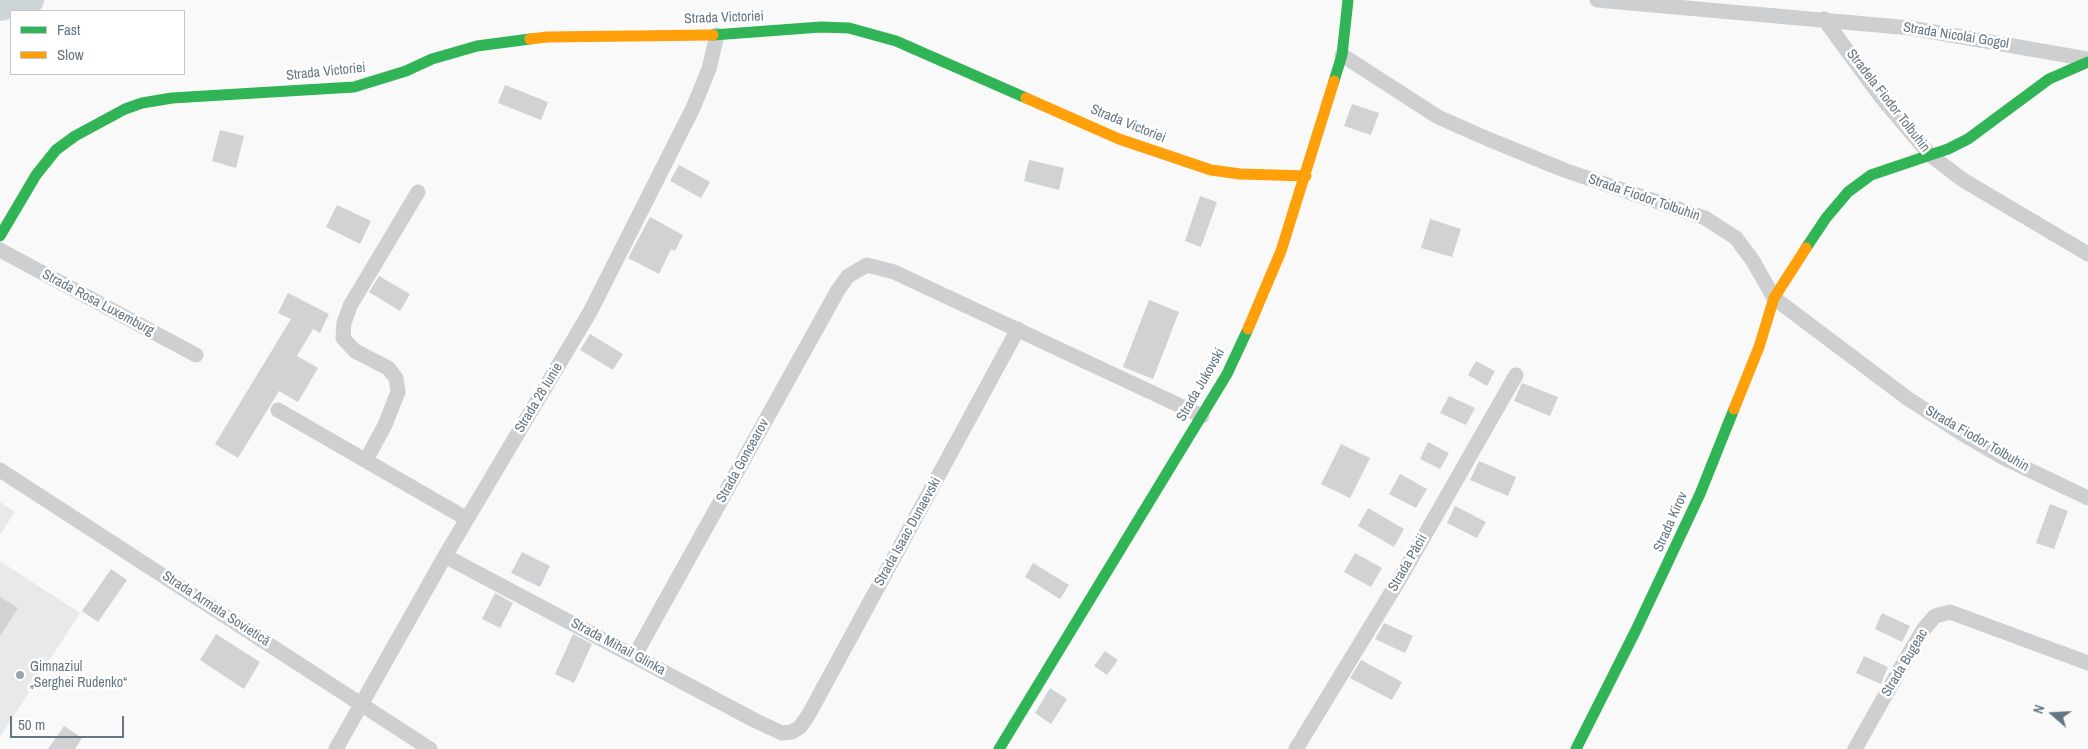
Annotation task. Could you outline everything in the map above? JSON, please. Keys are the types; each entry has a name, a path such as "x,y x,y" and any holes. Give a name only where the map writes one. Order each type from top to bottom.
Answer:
{"street":[{"name":"Strada Jukovski","path":"999,749 1202,416 1249,328 1281,251 1306,176 1342,55 1348,0"},
{"name":"Strada Nicolai Gogol","path":"1597,0 1911,28 2088,61"},
{"name":"Stradela Fiodor Tolbuhin","path":"1824,19 1881,97 1929,154 1963,180 2088,254"},
{"name":"Strada Victoriei","path":"0,236 36,175 56,150 75,136 125,109 142,103 172,98 354,87 406,71 432,59 477,46 547,37 717,35 821,27 872,33 946,62 1119,139 1164,155 1211,170 1240,174 1306,176"},
{"name":"Strada 28 Iunie","path":"336,749 445,556 590,312 693,108 709,69 717,35"},
{"name":"Strada Fiodor Tolbuhin","path":"1342,55 1438,117 1564,170 1705,218 1736,238 1753,261 1774,298 1907,398 2004,458 2088,498"},
{"name":"Strada Kirov","path":"1576,749 1635,632 1696,503 1742,393 1774,298 1796,261 1848,192 1871,175 1948,149 1968,139 2049,79 2088,61"},
{"path":"366,460 385,425 398,392 396,378 388,368 355,351 343,338 344,323 350,306 418,192"},
{"name":"Strada Rosa Luxemburg","path":"0,250 196,355"},
{"name":"Strada Goncearov","path":"635,655 838,290 856,270 867,265 894,272 1018,329"},
{"path":"1018,329 1202,416"},
{"name":"Strada Isaac Dunaevski","path":"792,732 800,726 809,714 1018,329"},
{"name":"Strada Păcii","path":"1296,749 1402,575 1516,375"},
{"path":"278,410 467,519"},
{"name":"Strada Armata Sovietică","path":"0,470 430,749"},
{"name":"Strada Mihail Glinka","path":"445,556 635,655 773,730 782,733 792,732"},
{"name":"Strada Bugeac","path":"1855,749 1923,630 1935,616 1950,612 2088,663"}],"shaded area":[{"path":"0,502 15,512 0,535"},
{"name":"Gimnaziul „Serghei Rudenko“","path":"0,561 80,613 0,737"}],"building":[{"path":"505,85 548,102 541,120 498,103"},
{"path":"1352,104 1379,113 1371,135 1344,126"},
{"path":"220,130 244,136 236,168 212,161"},
{"path":"1029,160 1064,168 1059,190 1024,181"},
{"path":"679,165 710,182 701,198 670,181"},
{"path":"1200,196 1217,202 1201,247 1185,241"},
{"path":"337,205 371,221 360,244 326,227"},
{"path":"650,217 683,235 675,251 671,249 659,274 628,258"},
{"path":"1430,219 1461,229 1452,257 1421,248"},
{"path":"379,276 410,294 400,311 369,292"},
{"path":"288,293 329,314 320,333 313,329 297,356 318,368 298,402 279,391 238,458 215,444 291,319 278,313"},
{"path":"1149,300 1179,312 1153,379 1123,367"},
{"path":"590,334 623,354 613,370 580,350"},
{"path":"1476,361 1495,371 1487,386 1468,375"},
{"path":"1522,383 1558,397 1550,416 1514,401"},
{"path":"1449,396 1475,408 1466,425 1440,413"},
{"path":"1428,442 1449,453 1440,469 1420,459"},
{"path":"1341,444 1370,458 1350,498 1321,484"},
{"path":"1479,461 1516,477 1508,496 1470,480"},
{"path":"1400,474 1427,489 1416,508 1389,494"},
{"path":"2050,504 2068,511 2054,549 2036,543"},
{"path":"1455,506 1486,522 1477,538 1447,523"},
{"path":"1368,508 1404,529 1394,547 1358,526"},
{"path":"522,552 550,566 540,587 511,573"},
{"path":"1355,553 1382,568 1371,587 1344,572"},
{"path":"1033,563 1069,585 1060,599 1025,577"},
{"path":"111,569 127,580 98,622 82,611"},
{"path":"495,593 513,603 500,628 482,619"},
{"path":"0,597 18,608 0,636"},
{"path":"1882,613 1910,626 1902,642 1875,629"},
{"path":"1384,623 1413,636 1405,653 1375,639"},
{"path":"216,634 260,662 244,689 200,660"},
{"path":"573,634 592,644 574,683 555,674"},
{"path":"1105,651 1118,660 1107,675 1094,666"},
{"path":"1864,656 1888,667 1881,684 1856,673"},
{"path":"1361,660 1402,682 1392,700 1350,678"},
{"path":"1050,688 1067,699 1051,724 1035,713"},
{"path":"64,726 82,738 75,749 48,749"}],"waterway":[{"path":"0,7 30,0"}],"traffic: fast":[{"path":"1334,81 1342,55 1348,0"},
{"path":"713,35 821,27 849,28 896,41 1026,98"},
{"path":"0,236 36,175 56,150 75,136 125,109 142,103 172,98 354,87 406,71 432,59 477,46 530,39"},
{"path":"1806,248 1826,218 1848,192 1871,175 1948,149 1968,139 2049,79 2088,62"},
{"path":"999,749 1227,374 1248,329"},
{"path":"1576,749 1635,632 1700,494 1734,409"}],"traffic: slow":[{"path":"530,39 547,37 713,35"},
{"path":"1248,329 1281,251 1334,81"},
{"path":"1026,98 1119,139 1211,170 1240,174 1306,176"},
{"path":"1734,409 1759,347 1774,298 1806,248"}],"place":[{"name":"Gimnaziul „Serghei Rudenko“","path":"20,675"}]}
